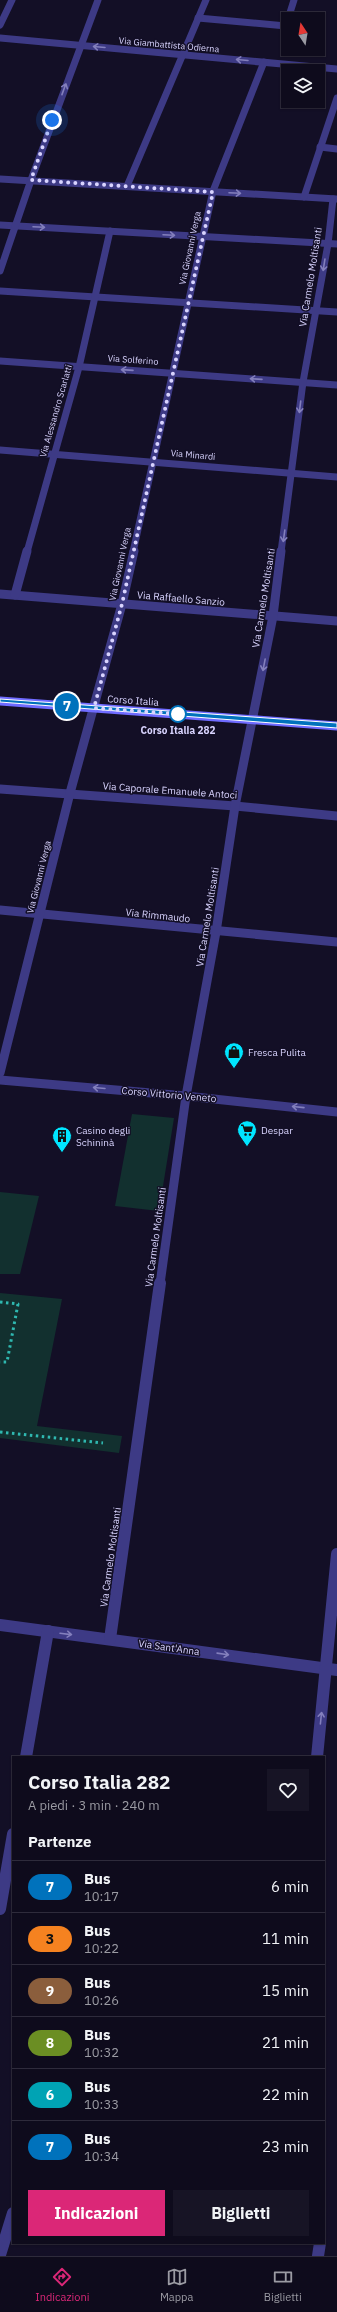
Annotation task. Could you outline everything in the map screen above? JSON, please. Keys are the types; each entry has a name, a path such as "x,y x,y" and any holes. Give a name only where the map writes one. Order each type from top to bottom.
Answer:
{"street":[{"path":"0,25 12,0"},
{"path":"0,271 31,180 98,0"},
{"path":"127,186 181,55 206,0"},
{"path":"290,12 294,0"},
{"path":"198,18 281,26"},
{"name":"Via Giambattista Odierna","path":"0,38 337,69"},
{"name":"Via Giovanni Verga","path":"0,1073 70,793 122,604 152,462 213,192 264,62"},
{"path":"304,197 320,147 335,111 337,98"},
{"path":"320,147 337,149"},
{"path":"0,179 335,199"},
{"name":"Via Carmelo Moltisanti","path":"110,1639 186,1096 216,932 236,806 273,616 304,382 317,311 332,244 335,199"},
{"path":"0,224 332,244"},
{"name":"Via Alessandro Scarlatti","path":"15,595 79,367 110,231"},
{"path":"0,291 337,312"},
{"name":"Via Solferino","path":"0,361 337,385"},
{"name":"Via Minardi","path":"0,450 337,477"},
{"name":"Via Raffaello Sanzio","path":"0,594 337,622"},
{"name":"Corso Italia","path":"0,701 337,726"},
{"name":"Via Caporale Emanuele Antoci","path":"0,788 236,806 337,816"},
{"name":"Via Rimmaudo","path":"0,910 216,932 337,942"},
{"name":"Corso Vittorio Veneto","path":"0,1080 186,1096 337,1112"},
{"path":"317,1756 332,1669 337,1554"},
{"name":"Via Sant'Anna","path":"0,1625 332,1669"},
{"path":"26,1756 48,1631"},
{"path":"0,1909 12,1840"},
{"path":"0,2255 12,2216"},
{"path":"318,2256 320,2244"}],"path":[{"path":"0,1302 18,1304 7,1362 0,1362"},
{"path":"0,1432 105,1443"}],"green space":[{"path":"132,1114 174,1118 159,1211 115,1206"},
{"path":"0,1192 39,1196 20,1274 0,1274"},
{"path":"0,1293 62,1299 37,1426 122,1436 119,1453 0,1438"}],"bus line":[{"name":"7","path":"0,701 337,726"}],"place":[{"name":"Corso Italia 282","path":"178,714"},
{"name":"Fresca Pulita","path":"234,1069"},
{"name":"Despar","path":"247,1147"},
{"name":"Casino degli Schininà","path":"62,1153"}],"route":[{"path":"52,120 31,180 213,192 122,604 94,708 178,714"}]}
